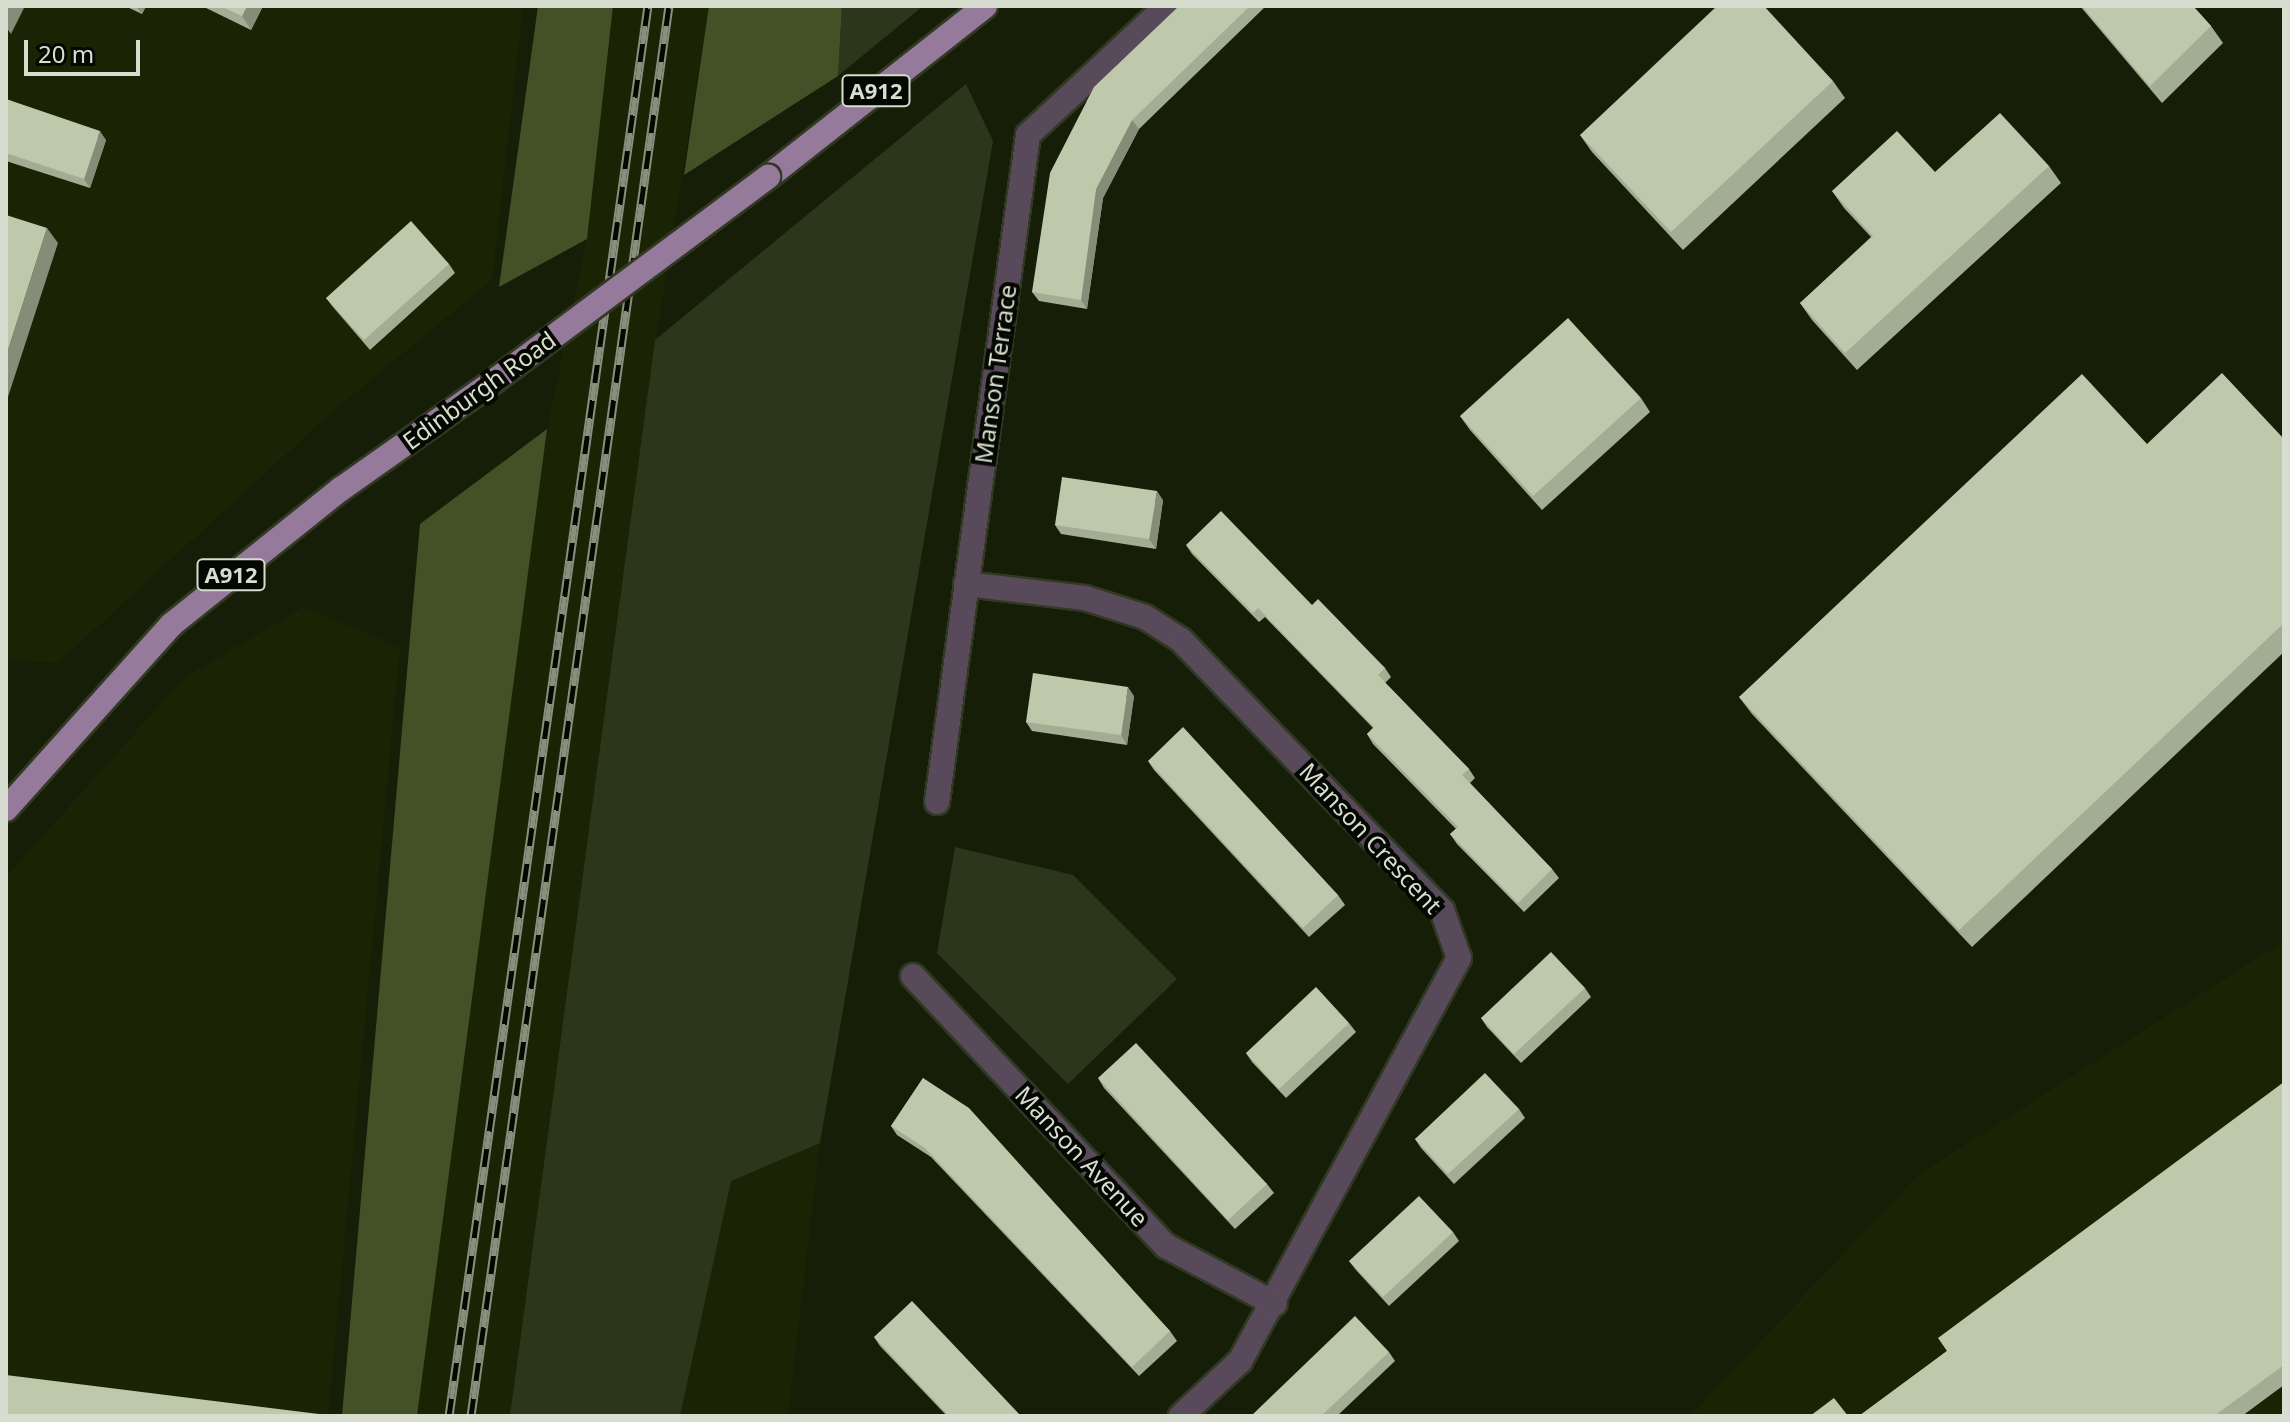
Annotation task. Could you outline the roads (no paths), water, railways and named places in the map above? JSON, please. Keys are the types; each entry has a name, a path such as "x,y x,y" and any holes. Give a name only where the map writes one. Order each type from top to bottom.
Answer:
{"main road":[{"name":"Edinburgh Road","path":"6,809 171,625 341,489 494,381 768,177 985,6"}],"street":[{"name":"Manson Terrace","path":"937,802 1028,135 1167,6"},
{"name":"Manson Crescent","path":"966,584 1085,598 1145,617 1181,640 1442,910 1459,958 1275,1304 1240,1361 1181,1416"},
{"name":"Manson Avenue","path":"913,976 1166,1246 1275,1304"}],"railway":[{"path":"449,1416 648,6"},
{"path":"471,1416 669,6"}]}
